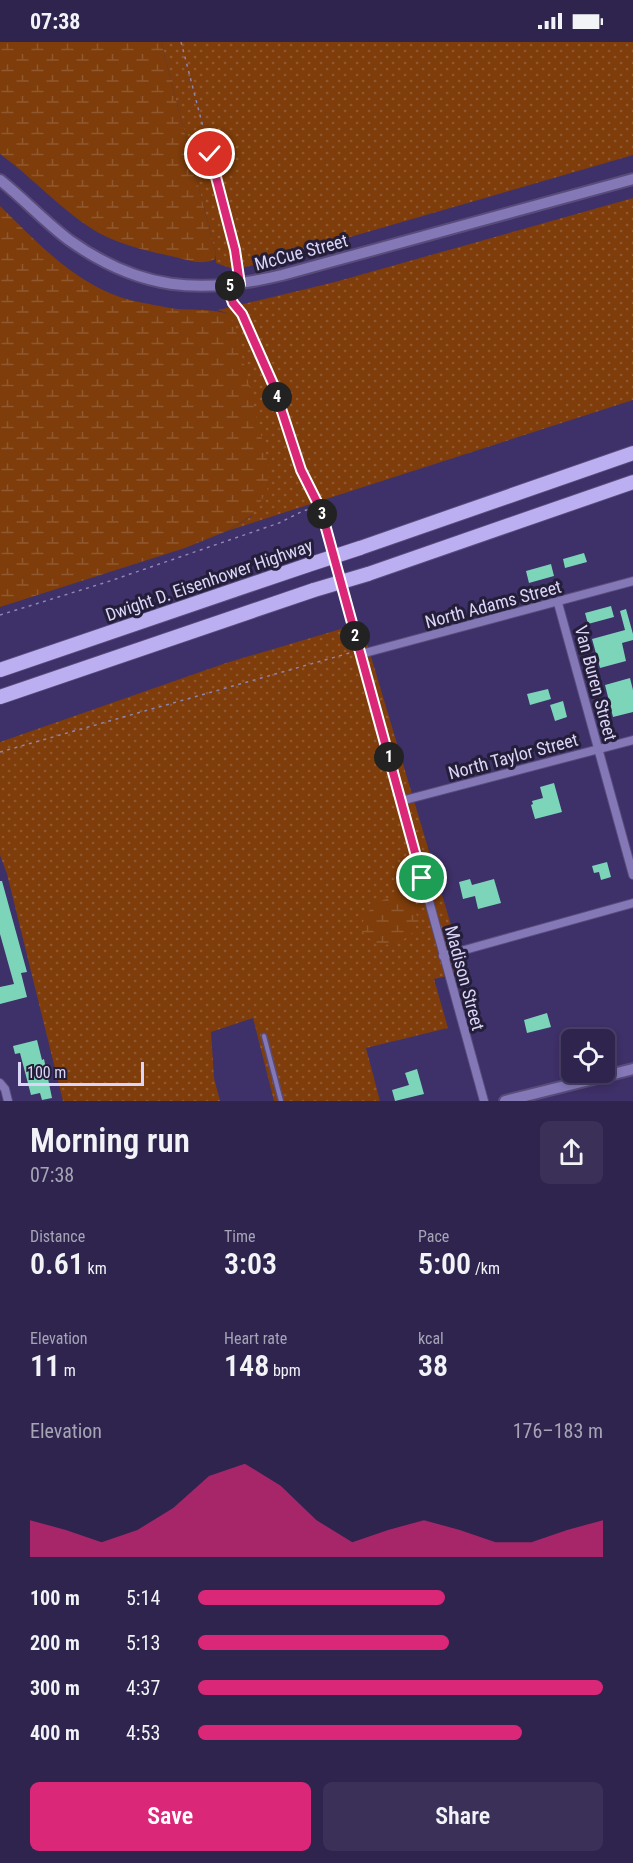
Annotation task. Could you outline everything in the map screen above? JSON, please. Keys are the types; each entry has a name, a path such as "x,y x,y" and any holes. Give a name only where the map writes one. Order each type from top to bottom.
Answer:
{"highway":[{"name":"Dwight D. Eisenhower Highway","path":"0,670 633,453"},
{"path":"0,697 314,590 368,574 633,482"}],"main road":[{"name":"McCue Street","path":"0,180 68,239 113,266 162,283 186,286 227,286 292,272 633,178"},
{"path":"505,1101 633,1069"}],"street":[{"name":"North Adams Street","path":"361,654 558,603 633,581"},
{"name":"Van Buren Street","path":"558,603 633,875"},
{"name":"Madison Street","path":"361,654 484,1101"},
{"name":"North Taylor Street","path":"401,801 633,740"},
{"path":"443,956 633,903"},
{"path":"0,1083 5,1089 8,1101"}],"lane":[{"path":"264,1036 281,1101"}],"path":[{"path":"181,42 230,232 240,284"},
{"path":"227,286 273,384 297,461 321,510 333,555"},
{"path":"0,615 107,582 279,523 303,511 313,508 321,510"},
{"path":"0,752 359,650 343,589"}],"green space":[{"path":"0,42 161,42 216,254 215,259 205,262 190,261 141,249 109,238 67,211 0,154"},
{"path":"161,42 633,42 633,155 233,269 216,263 216,254"},
{"path":"633,198 633,400 227,531 252,516 229,314 218,310 335,282"},
{"path":"0,206 55,258 102,290 142,303 229,314 236,331 269,468 267,492 251,516 227,531 185,548 0,607"},
{"path":"361,623 465,972 434,979 448,1028 366,1048 380,1101 274,1101 253,1018 211,1032 214,1078 220,1101 63,1101 7,874 0,855 0,742 226,663"},
{"path":"398,895 409,904 420,920 412,933 396,945 380,943 368,938 360,929 366,915 373,906"}],"building":[{"path":"584,553 587,562 565,568 563,559"},
{"path":"551,564 554,576 529,583 526,571"},
{"path":"611,606 614,617 588,624 585,613"},
{"path":"626,609 633,640 622,643 626,661 600,668 592,639 625,630 620,611"},
{"path":"630,678 633,690 633,712 613,717 605,685"},
{"path":"548,689 551,699 530,705 527,694"},
{"path":"563,701 567,717 555,721 550,705"},
{"path":"554,783 562,812 535,819 532,801 543,798 540,787"},
{"path":"607,862 611,877 601,880 599,872 594,873 592,866"},
{"path":"470,879 472,885 494,879 501,903 478,909 475,896 463,899 459,882"},
{"path":"0,881 2,881 27,972 21,973 27,997 0,1004 0,987 14,984 0,934"},
{"path":"547,1013 551,1027 527,1033 524,1020"},
{"path":"37,1040 42,1060 44,1059 52,1098 42,1100 40,1093 31,1095 20,1053 15,1054 13,1046"},
{"path":"417,1069 424,1094 395,1101 392,1090 409,1085 405,1073"}],"route":[{"path":"210,154 235,250 240,284 227,286 273,384 290,442 321,510 422,878"}]}
